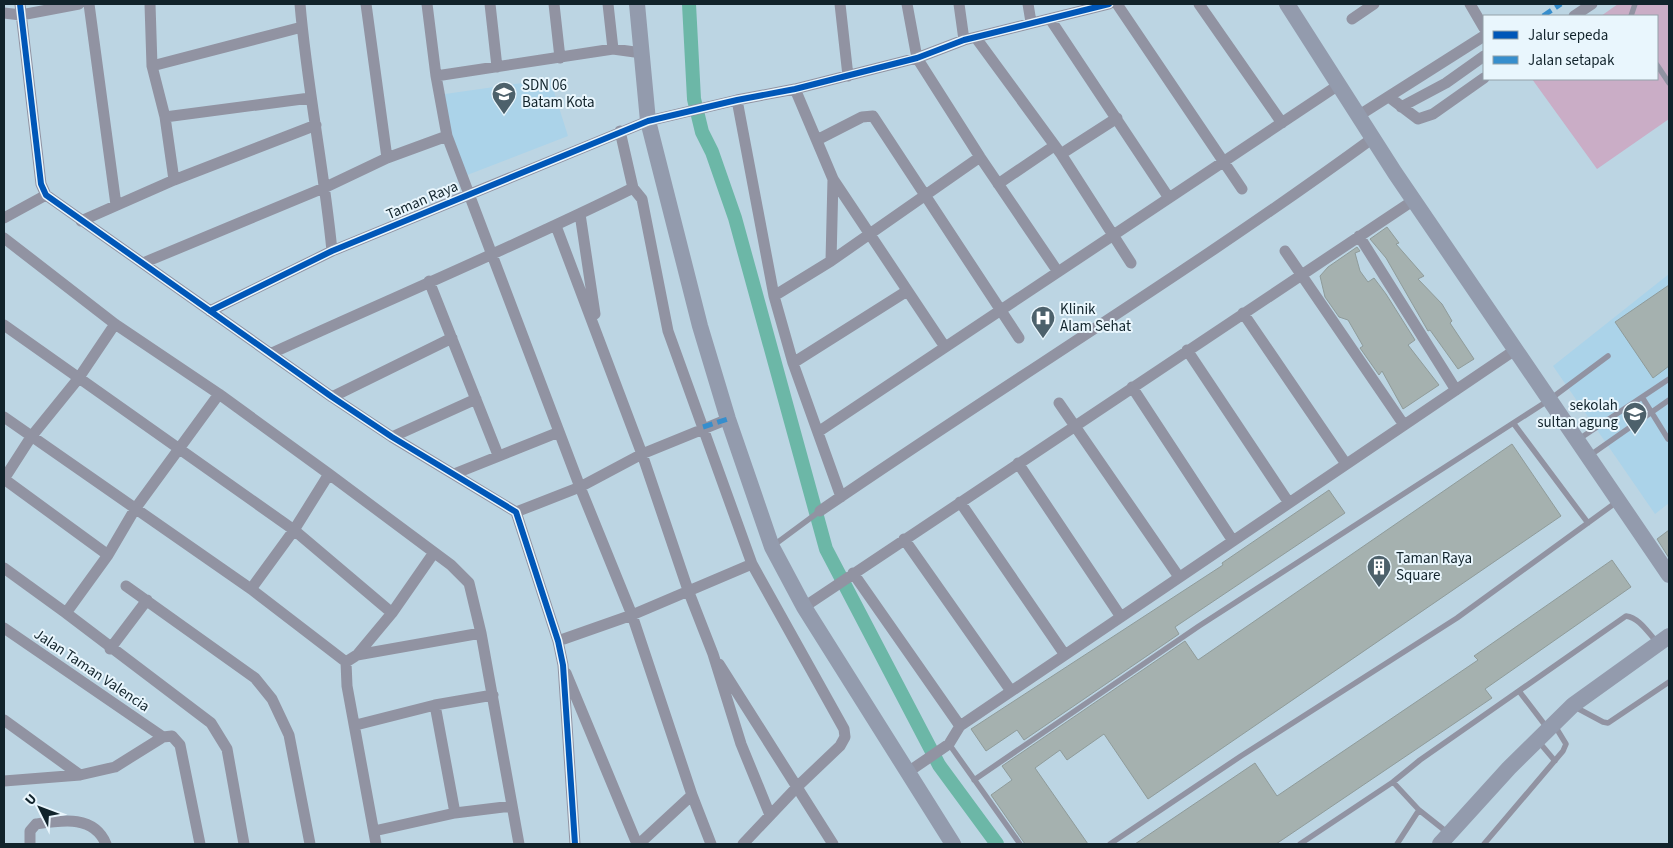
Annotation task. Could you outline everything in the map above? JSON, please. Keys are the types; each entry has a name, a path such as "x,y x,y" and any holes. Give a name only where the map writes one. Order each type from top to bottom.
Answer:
{"street":[{"path":"4,13 21,9 78,4"},
{"path":"89,4 116,205"},
{"path":"150,4 152,66 165,117 174,180"},
{"path":"300,4 310,98 326,187 332,251"},
{"path":"366,4 387,158"},
{"path":"427,4 436,76 447,136 580,487 632,615 692,795 711,844"},
{"path":"490,4 497,67"},
{"path":"554,4 560,58"},
{"path":"608,4 613,49"},
{"path":"637,4 648,121 700,326 728,419 772,547 804,607 908,772 948,842"},
{"path":"840,4 848,76"},
{"path":"907,4 917,58 980,157 1058,272"},
{"path":"959,4 970,39 1058,150 1131,263"},
{"path":"1028,4 1031,22"},
{"name":"Taman Raya","path":"210,311 332,251 648,121 848,76 917,58 970,39 1031,22 1109,4"},
{"path":"1117,4 1242,188"},
{"path":"1199,4 1282,123"},
{"path":"1286,4 1337,86 1669,576"},
{"path":"1352,19 1374,4"},
{"path":"1470,4 1483,26"},
{"path":"1576,15 1592,4"},
{"path":"21,9 41,184 46,195 144,262 332,397 392,437 516,512 558,641 563,664 575,844"},
{"path":"1050,18 1169,198"},
{"path":"152,66 302,27"},
{"path":"1358,116 1483,37"},
{"path":"436,76 613,49 642,53"},
{"path":"1401,108 1446,83 1483,57"},
{"path":"1389,98 1418,119 1433,114 1483,79"},
{"path":"818,432 1337,86"},
{"path":"795,89 833,180 945,347"},
{"path":"165,117 310,98"},
{"path":"737,100 774,296 793,362 840,497"},
{"path":"817,140 862,117 874,116 1019,338"},
{"path":"998,184 1117,118"},
{"path":"82,221 174,180 316,125"},
{"path":"620,131 633,188 642,199 668,331 752,564 844,729 845,737 840,746 798,786 743,844"},
{"path":"144,262 326,187 387,158 447,136"},
{"path":"820,511 1037,365 1262,218 1373,138"},
{"path":"774,296 831,261 980,157"},
{"path":"831,261 833,180"},
{"path":"272,354 429,281 492,256 633,188"},
{"path":"4,218 46,195"},
{"path":"804,607 1414,200"},
{"path":"580,214 598,336"},
{"path":"556,226 642,454 688,590 713,654 741,744 770,815"},
{"path":"1359,236 1456,390"},
{"path":"4,238 116,324 219,394 329,474 451,566 469,583 481,633 519,844"},
{"path":"1285,252 1404,425"},
{"path":"429,281 498,455"},
{"path":"793,362 907,290"},
{"path":"1243,313 1346,464"},
{"path":"108,555 4,479 31,438 78,379 116,324"},
{"path":"4,325 294,530 392,613"},
{"path":"332,397 452,338"},
{"path":"1187,350 1289,503"},
{"path":"908,772 944,747 960,726 1515,350"},
{"path":"1132,387 1233,541"},
{"path":"66,613 108,555 135,509 180,450 219,394"},
{"path":"392,437 476,399"},
{"path":"1060,403 1179,577"},
{"path":"4,417 31,438 251,589 346,662"},
{"path":"516,512 580,487 642,454 703,427 728,419"},
{"path":"454,474 559,432"},
{"path":"1018,463 1121,617"},
{"path":"251,589 294,530 329,474"},
{"path":"960,502 1065,655"},
{"path":"904,539 1011,691"},
{"path":"346,662 356,655 392,613 433,554"},
{"path":"558,641 632,615 752,564"},
{"path":"4,568 105,641 110,649 211,723 227,749 244,844"},
{"path":"851,574 960,726"},
{"path":"126,586 255,678 272,699 289,735 310,844"},
{"path":"110,649 147,600"},
{"name":"Jalan Taman Valencia","path":"4,628 163,737 172,736 180,745 200,844"},
{"path":"356,655 481,633"},
{"path":"1444,839 1546,731 1573,706 1664,640"},
{"path":"713,654 833,844"},
{"path":"346,662 347,686 356,725 376,844"},
{"path":"563,664 638,844 692,795"},
{"path":"356,725 435,705 492,695"},
{"path":"435,705 455,814"},
{"path":"4,720 80,776"},
{"path":"4,782 80,776 115,767 163,737"},
{"path":"374,831 455,814 512,806"},
{"path":"30,844 30,831 36,824 62,821 84,822 102,835 106,844"}],"lane":[{"path":"1658,66 1669,83"},
{"path":"974,780 1199,626 1550,400 1608,356"},
{"path":"1578,440 1669,379"},
{"path":"1642,397 1668,439"},
{"path":"1589,457 1669,400"},
{"path":"1514,424 1588,523"},
{"path":"1110,844 1241,756 1458,618 1619,500"},
{"path":"772,547 797,526 820,511"},
{"path":"1300,844 1393,782 1420,760 1626,616 1633,617 1664,640"},
{"path":"1573,706 1603,722 1608,722 1669,682"},
{"path":"1518,691 1546,731 1555,761"},
{"path":"1484,844 1563,751 1566,744 1546,731"},
{"path":"944,747 974,780 1020,844"},
{"path":"1393,782 1444,839"},
{"path":"1397,844 1419,810"}],"shaded area":[{"path":"1618,4 1669,4 1669,119 1597,169 1533,80 1658,80 1658,15 1602,15"},
{"name":"SDN 06 Batam Kota","path":"550,79 568,136 462,177 447,136 445,94"},
{"name":"sekolah sultan agung","path":"1669,274 1669,503 1655,514 1553,366"}],"building":[{"path":"1387,227 1399,243 1396,244 1424,276 1418,279 1442,304 1452,321 1450,323 1474,359 1458,369 1430,330 1428,331 1386,258 1370,239"},
{"path":"1357,247 1360,251 1355,253 1360,271 1368,282 1374,278 1386,294 1415,340 1408,345 1439,385 1403,409 1382,371 1379,375 1360,348 1363,346 1348,320 1339,317 1325,297 1320,276 1328,267"},
{"path":"1669,285 1669,366 1653,378 1615,322"},
{"name":"Taman Raya Square","path":"1512,444 1561,516 1148,799 1104,734 1067,760 1060,750 1035,768 1088,844 1025,844 991,795 1012,780 1002,766 1185,641 1198,660"},
{"path":"1329,490 1345,513 1175,627 1179,634 1024,740 1017,730 986,751 971,729 1223,565 1222,563"},
{"path":"1669,530 1669,558 1657,539"},
{"path":"1612,560 1631,587 1485,689 1492,698 1276,844 1135,844 1255,763 1277,796 1478,660 1474,656"}],"waterway":[{"path":"689,4 694,99 702,132 712,152 735,218 826,549 939,765 997,844"}],"marked path":[{"path":"1544,15 1561,4"},
{"path":"703,427 728,419"}],"cycle path":[{"path":"20,4 41,184 46,195 332,397 392,437 516,512 558,641 563,665 575,844"},
{"path":"210,311 332,251 648,121 737,100 795,89 917,58 964,40 1109,4"}],"place":[{"name":"SDN 06 Batam Kota","path":"504,115"},
{"name":"Klinik Alam Sehat","path":"1043,339"},
{"name":"sekolah sultan agung","path":"1635,435"},
{"name":"Taman Raya Square","path":"1379,588"}]}
